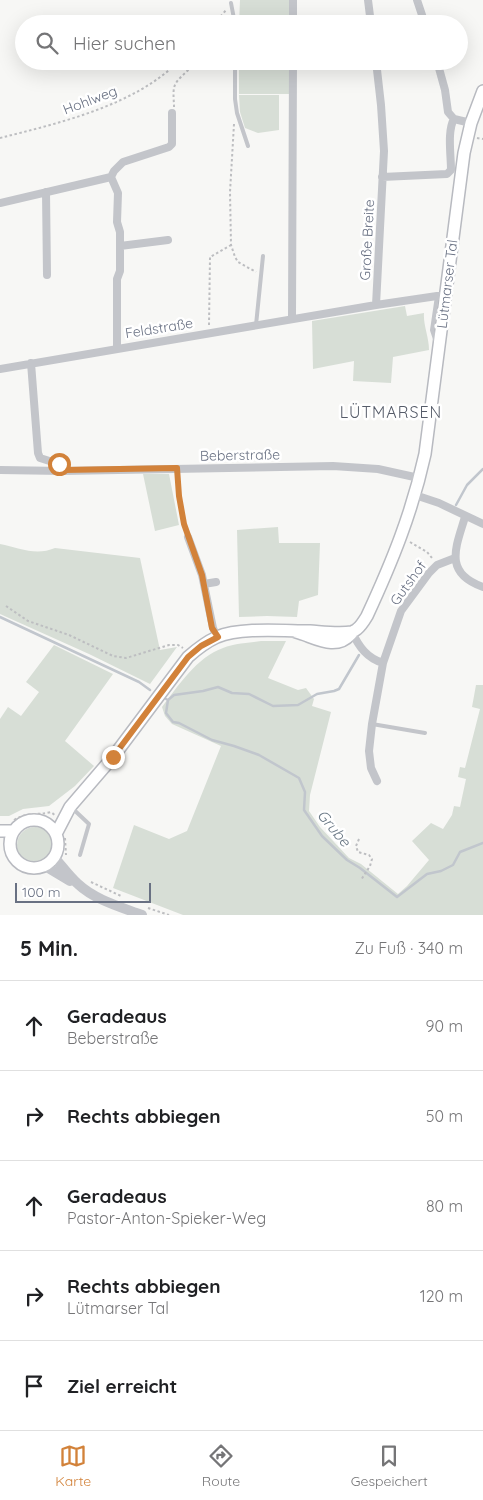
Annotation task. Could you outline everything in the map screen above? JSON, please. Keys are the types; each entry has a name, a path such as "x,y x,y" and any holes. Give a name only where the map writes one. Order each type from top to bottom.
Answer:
{"main road":[{"name":"Lütmarser Tal","path":"415,495 425,454 439,347 442,296 464,153 471,123 483,92"},
{"path":"46,823 70,806 113,757 171,678 192,653 201,646 218,637 238,632 296,632 329,643 341,642 347,639 367,616 401,539 415,495"},
{"path":"12,826 5,841 13,855 21,864 33,868 45,866 58,850 58,842 70,806"},
{"path":"0,831 28,821 37,820 46,823 61,834"}],"street":[{"path":"293,0 293,15"},
{"path":"368,0 370,15"},
{"path":"417,0 422,15"},
{"path":"292,320 293,70"},
{"name":"Große Breite","path":"376,305 384,151 377,70"},
{"path":"439,70 448,112 454,119 471,123"},
{"path":"111,177 123,162 169,148 172,144 172,113"},
{"path":"382,177 447,174 451,170 451,132 454,119"},
{"path":"0,202 111,177"},
{"path":"111,177 118,193 117,222 120,232 120,270 117,279 117,348"},
{"path":"46,192 47,274"},
{"path":"120,246 168,240"},
{"name":"Feldstraße","path":"0,369 376,305 442,296"},
{"path":"31,363 38,453 40,458 59,464 63,470"},
{"name":"Beberstraße","path":"0,470 355,467 419,478"},
{"path":"415,495 439,503 483,524"},
{"path":"465,517 456,547 456,565 460,573 475,584 483,587"},
{"path":"188,537 198,561 212,628 218,637"},
{"name":"Gutshof","path":"377,781 371,768 369,751 372,724 383,663 401,611 437,565 455,558"},
{"path":"204,584 216,582"},
{"path":"352,632 366,653 373,660 383,663"},
{"path":"54,857 98,897 143,911"},
{"path":"45,866 83,882"}],"lane":[{"path":"232,3 234,15"},
{"path":"235,70 237,113 248,146"},
{"path":"256,325 263,256"},
{"path":"372,724 424,733"},
{"path":"70,806 89,824 80,855"}],"path":[{"path":"222,15 232,3"},
{"name":"Hohlweg","path":"0,138 61,122 102,108 141,90 169,70"},
{"path":"172,113 176,83 188,70"},
{"path":"237,113 235,114 233,130 230,192 231,245 235,257 242,266 262,275"},
{"path":"210,333 210,257 231,245"},
{"path":"177,468 179,496 188,537"},
{"path":"401,539 427,552 437,565"},
{"path":"6,606 28,622 69,635 113,656 126,658 169,645 178,645 192,653"},
{"path":"12,826 25,814 51,812"},
{"path":"61,834 68,862"},
{"path":"359,839 356,846 358,852 369,855 372,858 370,866 361,879"},
{"path":"83,882 128,899"},
{"path":"143,911 169,915"}],"shaded area":[{"path":"240,0 290,0 290,15 239,15"},
{"path":"239,70 290,70 290,94 239,94"},
{"path":"239,95 279,95 279,130 258,133 245,128 240,112"},
{"path":"405,306 407,316 424,313 429,350 393,357 391,383 353,381 354,361 313,369 312,321"},
{"path":"143,474 169,474 179,525 155,531"},
{"path":"278,527 279,543 320,543 318,595 299,601 297,617 239,617 237,530"},
{"path":"0,544 34,551 55,548 140,558 160,650 177,647 150,684 0,614"},
{"path":"261,641 286,641 268,678 298,690 306,688 314,699 312,706 331,712 310,795 309,811 320,827 349,858 361,864 398,894 429,860 412,841 431,823 443,829 452,815 454,806 460,807 466,779 458,777 460,767 465,768 480,709 472,707 476,685 483,685 483,915 183,915 113,888 134,825 169,839 187,831 221,746 172,724 165,716 162,707 181,681 196,665 214,652 228,646"},
{"path":"54,645 113,674 65,741 94,766 75,786 49,806 23,809 9,816 0,816 0,719 8,707 21,716 39,692 26,682"},
{"path":"35,827 42,828 48,832 52,838 52,852 48,858 42,862 35,863 28,862 22,858 18,852 17,845 18,838 22,832 28,828"}],"waterway":[{"path":"456,505 467,485 483,469"},
{"name":"Grube","path":"0,617 139,682 150,690"},
{"path":"168,700 174,695 218,687 232,693 249,694 273,706 298,705 317,694 339,689 359,655"},
{"name":"Grube","path":"166,699 168,700 166,713 173,722 179,723 212,740 259,755 299,778 305,792 304,810 322,836 347,860 397,897 427,874 441,871 453,865 460,852 483,843"}],"district":[{"name":"LÜTMARSEN","path":"391,412"}],"route":[{"path":"59,464 63,470 177,468 184,524 202,575 212,628 218,637 201,646 188,657 113,757"}]}
